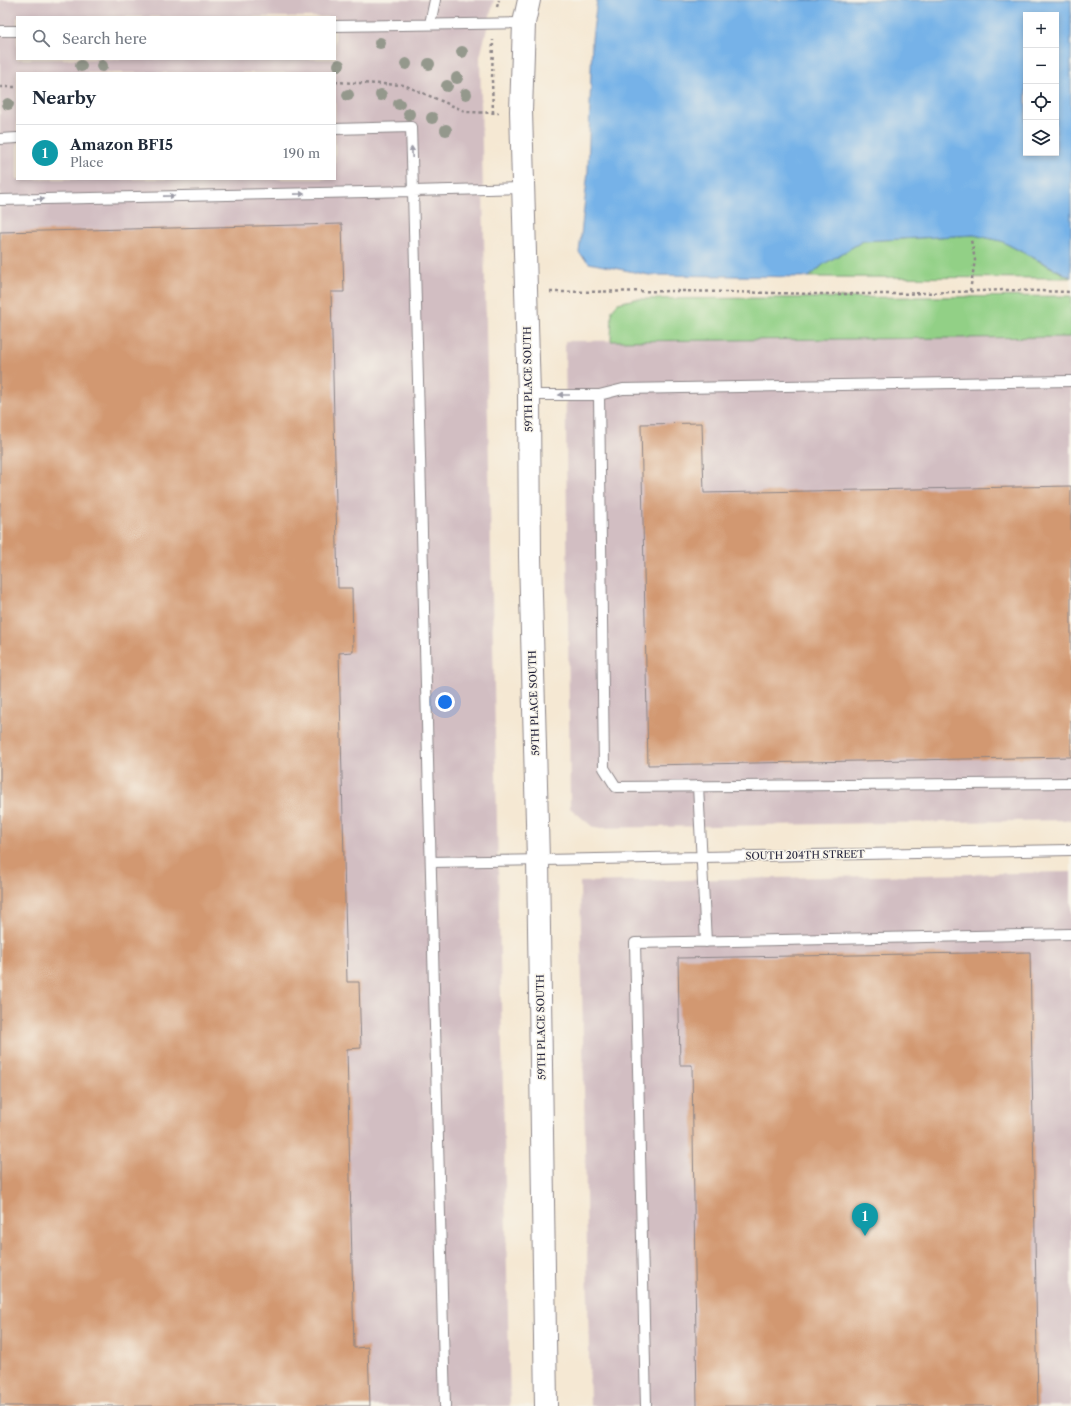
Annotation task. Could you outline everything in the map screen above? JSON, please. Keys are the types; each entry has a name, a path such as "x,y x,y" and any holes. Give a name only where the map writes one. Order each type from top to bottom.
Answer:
{"street":[{"name":"59TH PLACE SOUTH","path":"529,0 524,23 521,114 529,396 530,557 538,860 546,1406"}],"lane":[{"path":"430,24 435,0"},
{"path":"336,26 524,23"},
{"path":"0,31 16,31"},
{"path":"336,129 411,127 445,1406"},
{"path":"0,139 16,138"},
{"path":"0,200 522,188"},
{"path":"529,396 599,395 623,389 1071,381"},
{"path":"599,395 604,768 616,787 1071,783"},
{"path":"698,786 706,942"},
{"name":"SOUTH 204TH STREET","path":"431,862 1071,850"},
{"path":"646,1406 635,943 1071,934"}],"path":[{"path":"493,113 492,50 499,0"},
{"path":"336,82 404,85 467,112 521,114"},
{"path":"0,87 16,87"},
{"path":"970,291 975,260 971,240"},
{"path":"526,292 682,291 817,294 897,294 970,291 1071,292"}],"shaded area":[{"path":"0,0 494,0 480,57 510,1406 0,1406"},
{"path":"1071,337 1071,820 594,828 570,808 565,341"},
{"path":"1071,872 1071,1406 590,1406 580,882"}],"green space":[{"path":"974,235 1001,241 1071,278 809,277 824,264 863,241"},
{"path":"1071,296 1071,337 611,341 612,310 618,303 635,299"}],"water":[{"path":"597,0 1071,0 1071,277 1001,241 974,235 863,241 824,264 809,277 649,275 589,263 579,253 588,171 592,39"}],"building":[{"path":"342,224 344,292 331,292 338,588 352,588 353,652 339,653 347,982 359,982 361,1048 347,1049 354,1348 368,1347 370,1406 0,1406 0,232"},
{"path":"702,423 704,493 1071,486 1071,757 648,765 641,424"},
{"path":"1030,952 1038,1406 697,1406 692,1065 680,1065 678,958"}],"place":[{"name":"Amazon BFI5","path":"865,1236"}]}
